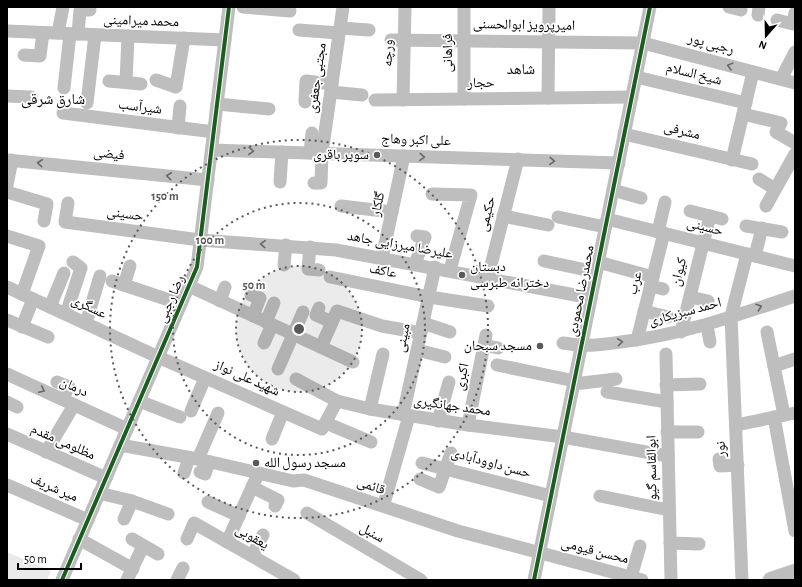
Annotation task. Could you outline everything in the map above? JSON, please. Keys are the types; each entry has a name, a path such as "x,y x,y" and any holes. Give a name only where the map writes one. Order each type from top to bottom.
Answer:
{"main road":[{"path":"771,580 795,572"}],"street":[{"path":"62,7 69,34"},
{"name":"رضا رجبی","path":"62,580 197,267 229,7"},
{"path":"243,7 290,11"},
{"name":"مجتبی جعفری","path":"316,153 331,88 343,7"},
{"name":"ورچه","path":"403,100 405,7"},
{"name":"فراهانی","path":"464,7 464,99"},
{"path":"548,98 549,7"},
{"name":"محمدرضا محمودی","path":"534,580 650,7"},
{"path":"64,88 69,34 80,10 90,10"},
{"path":"777,20 794,18"},
{"path":"300,30 369,30"},
{"name":"محمد میرامینی","path":"7,31 225,40"},
{"path":"24,55 40,56 43,33"},
{"path":"87,103 95,35"},
{"path":"126,82 128,36"},
{"path":"156,80 176,87 184,38"},
{"name":"امیرپرویز ابوالحسنی","path":"391,40 643,43"},
{"name":"رجبی پور","path":"643,43 795,83"},
{"path":"781,79 795,52"},
{"path":"732,160 753,72"},
{"path":"305,102 306,77 331,88 362,95"},
{"name":"شیخ السلام","path":"636,77 744,109 781,123 776,132 795,143"},
{"path":"109,81 141,84"},
{"path":"7,96 31,97"},
{"name":"حجار","path":"375,100 632,97"},
{"path":"217,104 269,109"},
{"path":"178,128 180,106"},
{"name":"شیرآسب","path":"63,113 214,132"},
{"path":"312,133 321,183 314,183"},
{"name":"مشرفی","path":"624,134 752,164"},
{"name":"علی اکبر وهاج","path":"212,150 618,163"},
{"path":"280,182 282,152"},
{"path":"766,206 795,154"},
{"name":"گلکار","path":"382,258 404,156"},
{"name":"حکیمی","path":"488,277 518,159"},
{"path":"7,184 9,160"},
{"name":"فیضی","path":"9,160 208,180"},
{"path":"759,179 776,189"},
{"path":"613,190 641,198"},
{"path":"7,192 47,204 44,220"},
{"path":"432,194 471,195 450,270"},
{"name":"حسینی","path":"68,203 65,222 200,240"},
{"name":"عرب","path":"637,340 644,311 656,274 666,203"},
{"path":"341,206 392,212"},
{"name":"کیوان","path":"681,332 703,243 716,218 690,211"},
{"name":"حسینی","path":"503,216 553,221 606,223 661,232 795,266"},
{"path":"746,226 782,232"},
{"name":"نور","path":"742,580 731,316 751,255 762,228"},
{"path":"7,236 39,246 22,327"},
{"path":"415,264 424,237 417,236"},
{"name":"علیرضا میرزایی جاهد","path":"200,240 310,247 337,244 382,258 488,277 591,298"},
{"path":"284,265 286,245"},
{"path":"310,247 308,269 319,270"},
{"path":"544,261 656,274 663,289"},
{"path":"66,314 81,268 73,262"},
{"path":"86,323 112,280 130,266"},
{"name":"مبینی","path":"386,500 406,415 417,350 435,268"},
{"path":"50,307 64,273"},
{"name":"عاکف","path":"330,277 429,297 488,306"},
{"path":"112,280 181,304"},
{"path":"189,286 353,362"},
{"name":"عسگری","path":"7,287 158,357"},
{"path":"220,301 225,287"},
{"path":"251,294 260,298 253,316"},
{"name":"احمد سبزیکاری","path":"563,343 581,347 637,340 681,332 707,326 731,316 795,296"},
{"path":"690,297 708,301"},
{"path":"264,343 274,303"},
{"path":"320,308 316,315 332,322"},
{"path":"321,347 337,311 351,309 382,326 422,328 450,332"},
{"path":"644,311 668,317"},
{"path":"278,369 303,312"},
{"path":"7,320 48,337"},
{"path":"707,326 710,342"},
{"path":"767,332 784,415 795,531"},
{"name":"اکبری","path":"468,425 485,340 498,348"},
{"path":"417,350 445,357"},
{"path":"370,409 383,354"},
{"name":"ابوالقاسم گیو","path":"666,354 671,580"},
{"name":"شهید علی نواز","path":"158,357 283,412 371,442"},
{"path":"774,366 795,359"},
{"path":"497,365 574,382 616,379"},
{"name":"درمان","path":"7,374 127,429"},
{"path":"139,401 186,414 205,378"},
{"name":"محمد جهانگیری","path":"296,379 337,401 370,409 468,425 563,437 668,456"},
{"path":"57,382 68,387 62,399"},
{"path":"438,420 449,382"},
{"path":"666,385 700,384"},
{"path":"608,392 667,402"},
{"path":"324,426 337,401"},
{"path":"46,452 74,405"},
{"path":"272,439 283,412"},
{"path":"184,473 199,463 218,413"},
{"path":"736,425 784,415"},
{"path":"668,432 698,432"},
{"name":"مظلومی مقدم","path":"7,434 106,478"},
{"name":"قائمی","path":"120,445 199,463 293,481 304,480 451,528 539,554"},
{"path":"420,479 439,487 451,453"},
{"path":"719,459 720,466 738,465"},
{"name":"حسن داوودآبادی","path":"422,463 551,496"},
{"path":"227,542 258,474"},
{"name":"میر شریف","path":"7,485 88,520"},
{"path":"252,487 278,500 275,506"},
{"path":"99,493 132,501 168,514"},
{"path":"600,496 669,510"},
{"path":"124,519 132,501"},
{"path":"208,502 239,516"},
{"name":"سنبل","path":"307,513 421,580"},
{"name":"یعقوبی","path":"187,539 194,523 294,580"},
{"path":"252,556 263,535"},
{"path":"79,539 130,574 143,546"},
{"path":"132,539 158,554"},
{"path":"670,543 699,544"},
{"path":"637,579 640,546"},
{"name":"محسن قیومی","path":"539,554 637,579"},
{"path":"176,580 183,568"}],"shaded area":[{"path":"7,552 51,571 47,580 7,580"}],"cycle path":[{"path":"62,580 197,267 229,7"},
{"path":"534,580 650,7"}],"place":[{"name":"سوپر باقری","path":"377,155"},
{"name":"دبستان دخترانه طبرسی","path":"462,275"},
{"name":"مسجد سبحان","path":"540,346"},
{"name":"مسجد رسول الله","path":"256,463"}],"district":[{"name":"شاهد","path":"521,69"},
{"name":"شارق شرقی","path":"53,99"}]}
